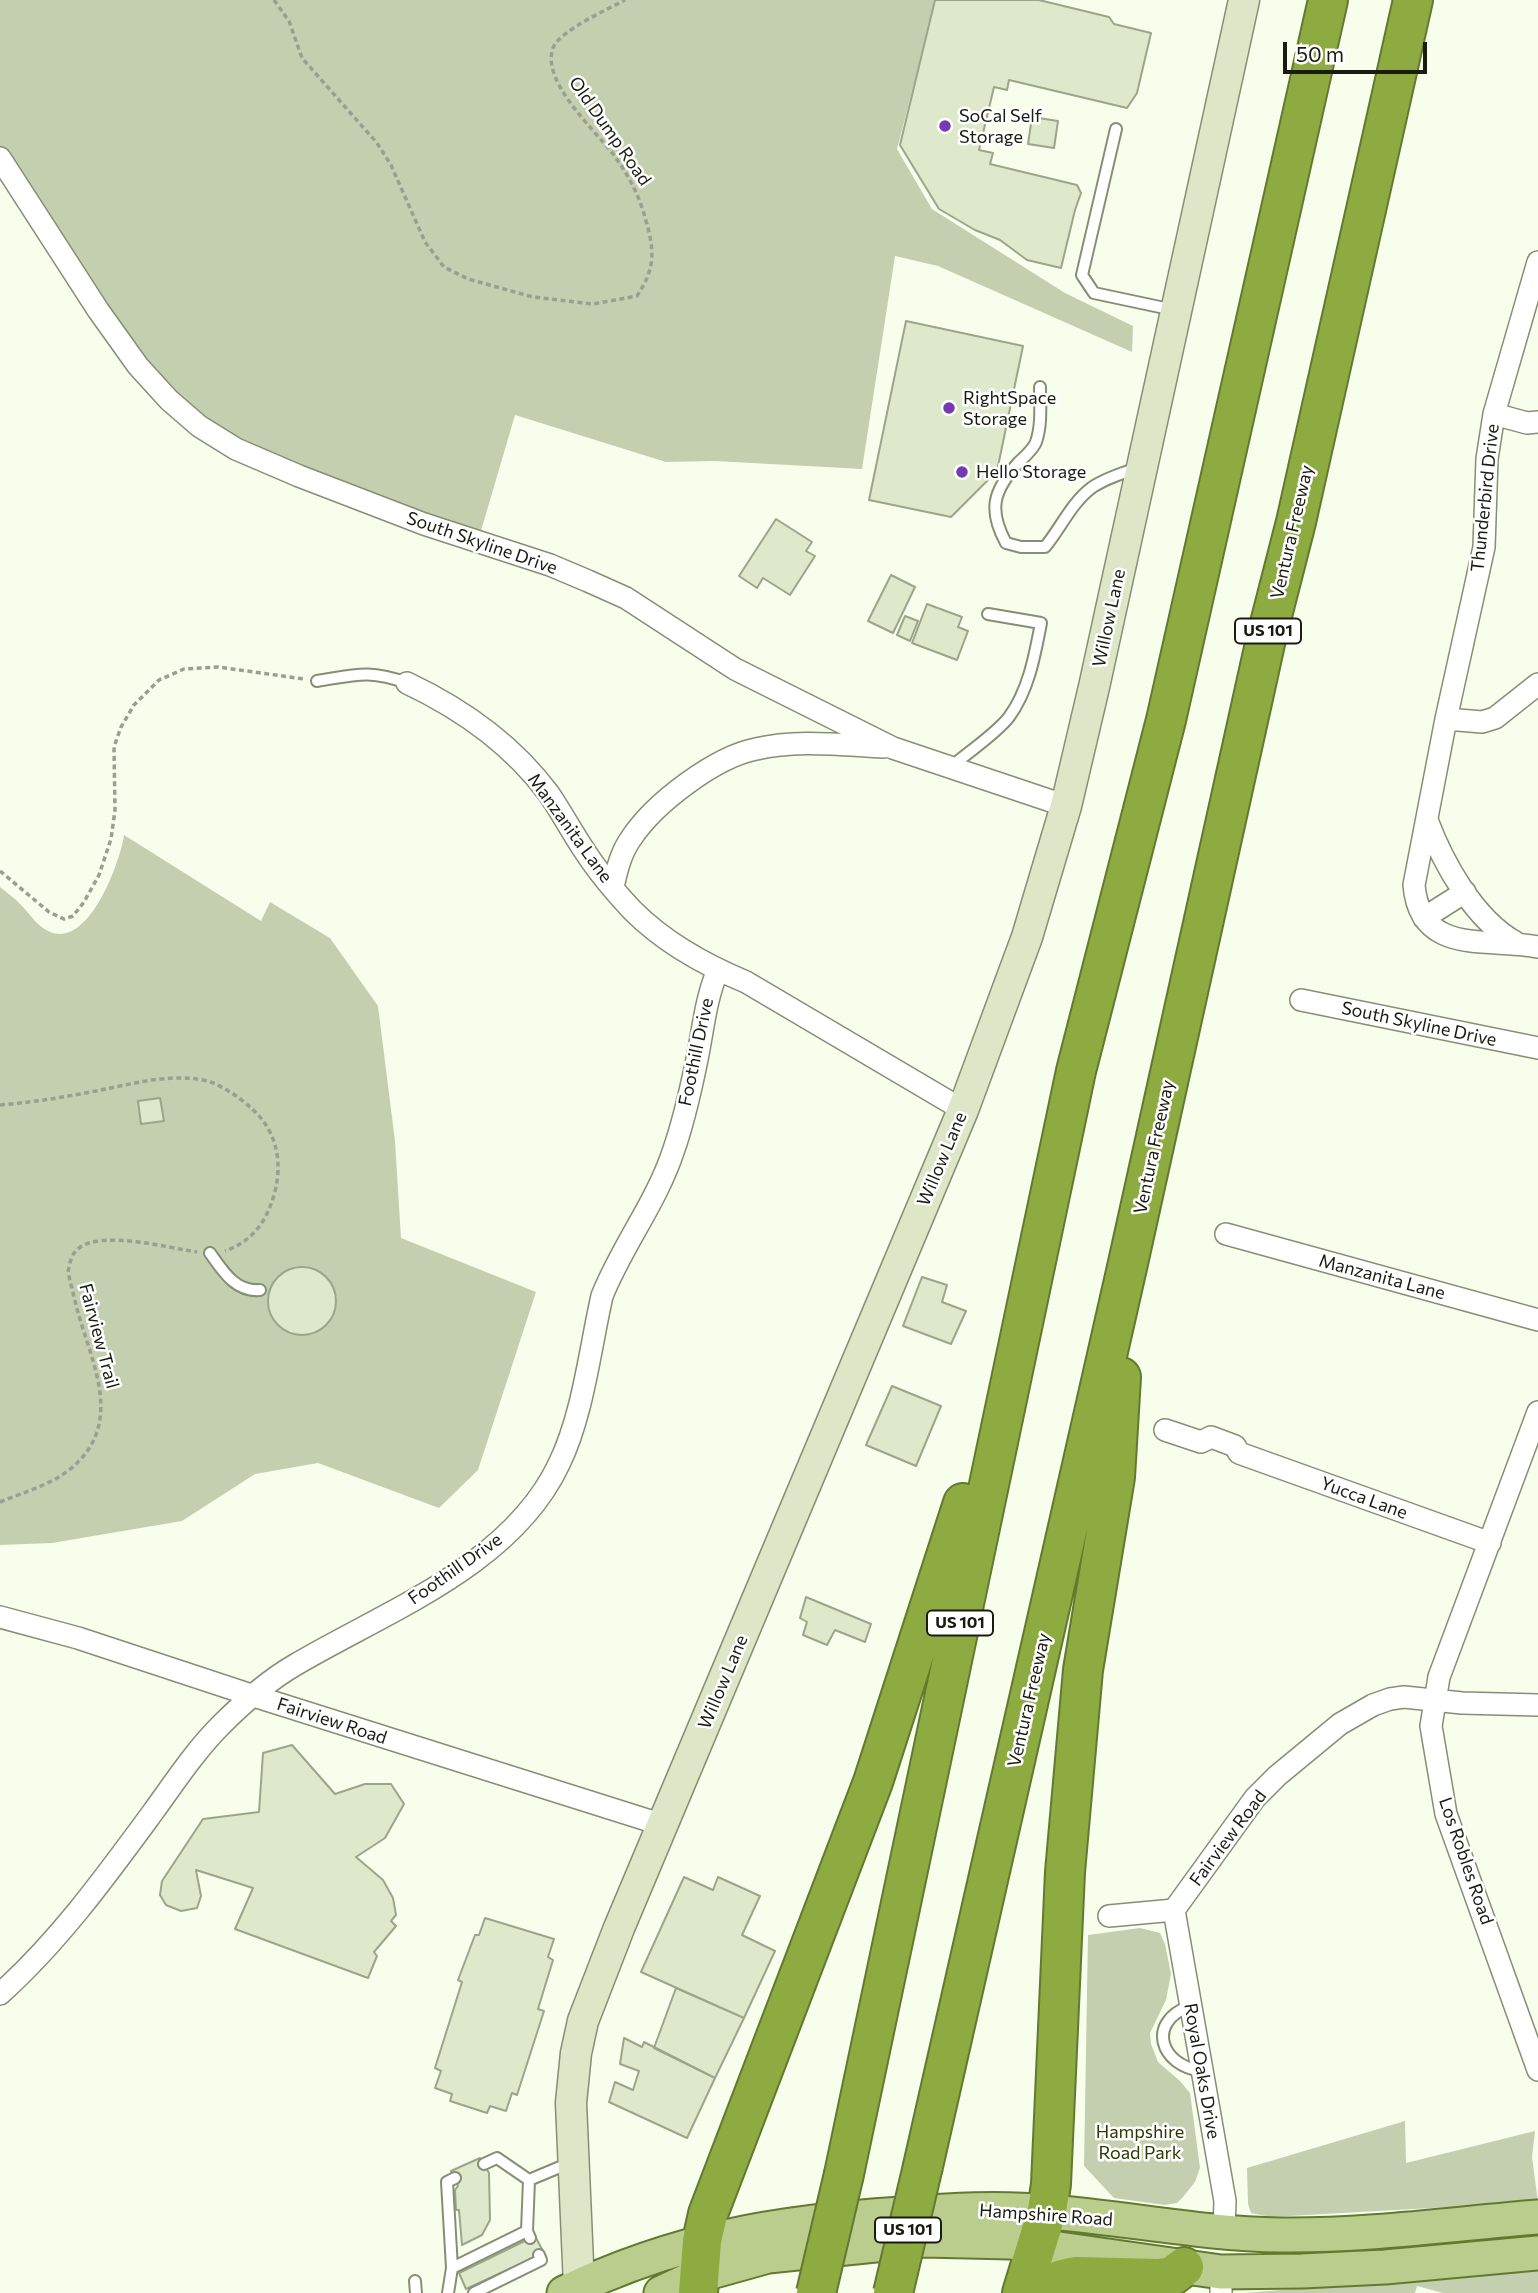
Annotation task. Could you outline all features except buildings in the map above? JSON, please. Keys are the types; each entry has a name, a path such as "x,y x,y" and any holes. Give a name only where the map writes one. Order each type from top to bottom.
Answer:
{"highway":[{"name":"US 101","path":"816,2293 844,2174 1076,1071 1166,720 1328,0"},
{"name":"Ventura Freeway","path":"893,2293 1413,0"},
{"path":"700,2270 710,2209 873,1782 961,1512 1051,1133 1076,1071"},
{"path":"1022,2293 1042,2228 1051,2184 1065,1872 1083,1670 1115,1477 1128,1264"},
{"path":"1044,2293 1052,2283 1063,2278 1159,2278 1172,2276 1184,2267"}],"main road":[{"name":"Hampshire Road","path":"662,2293 700,2270 739,2232 939,2211 1042,2228 1184,2267 1221,2283 1302,2272 1538,2253"},
{"name":"Hampshire Road","path":"1042,2228 1325,2234 1538,2217"},
{"name":"Hampshire Road","path":"574,2291 624,2266 700,2270"}],"street":[{"name":"Willow Lane","path":"574,2291 571,2103 576,2053 583,2021 963,1110 1027,937 1066,806 1244,0"},
{"name":"South Skyline Drive","path":"0,158 98,310 138,366 169,400 200,426 236,449 299,477 424,524 550,565 626,598 735,669 893,748 1066,806"},
{"name":"Thunderbird Drive","path":"1424,918 1415,900 1414,885 1446,719 1484,547 1487,459 1494,414 1538,262"},
{"path":"1494,414 1527,423 1538,422"},
{"name":"Manzanita Lane","path":"407,683 443,699 463,712 508,750 547,791 586,854 613,887 633,911 663,938 718,970 746,982 963,1110"},
{"path":"1446,719 1482,722 1495,718 1538,684"},
{"path":"613,887 620,858 641,825 681,788 731,758 754,749 784,744 893,748"},
{"path":"1426,818 1440,854 1465,892 1485,919 1502,935 1515,942"},
{"path":"1465,892 1424,918 1439,931 1463,942 1515,942 1538,947"},
{"name":"Foothill Drive","path":"0,1994 22,1974 92,1895 191,1760 220,1725 292,1667 425,1593 480,1556 520,1523 544,1490 571,1437 602,1296 663,1182 674,1150 696,1066 710,989 718,970"},
{"name":"South Skyline Drive","path":"1301,1000 1538,1048"},
{"name":"Manzanita Lane","path":"1226,1234 1538,1320"},
{"name":"Los Robles Road","path":"1538,1412 1439,1677 1431,1727 1446,1814 1538,2070"},
{"name":"Yucca Lane","path":"1165,1430 1201,1442 1211,1437 1235,1446 1239,1453 1490,1543"},
{"name":"Fairview Road","path":"0,1618 78,1638 663,1825"},
{"name":"Fairview Road","path":"1174,1910 1255,1798 1277,1776 1340,1724 1390,1699 1404,1697 1462,1703 1538,1705"},
{"path":"1109,1916 1174,1910"},
{"name":"Royal Oaks Drive","path":"1174,1910 1225,2201 1224,2232"}],"lane":[{"path":"1116,129 1082,275 1094,293 1176,310"},
{"path":"1040,387 1040,420 1035,445 1016,465 993,509 997,528 1006,543 1021,547 1045,547 1061,529 1072,507 1091,488 1142,466"},
{"path":"951,767 1008,718 1020,699 1037,643 1041,623 988,614"},
{"name":"Manzanita Lane","path":"317,681 382,674 407,683"},
{"path":"210,1253 235,1284 249,1291 260,1290"},
{"path":"1190,2006 1171,2015 1164,2026 1163,2041 1176,2062 1187,2069 1202,2071"},
{"path":"484,2164 498,2158 529,2180"},
{"path":"529,2180 573,2162"},
{"path":"447,2293 452,2268 447,2182 455,2178"},
{"path":"452,2268 476,2260 528,2234 529,2180"},
{"path":"474,2293 486,2283 541,2260 539,2255"},
{"path":"415,2281 416,2293"}],"path":[{"name":"Old Dump Road","path":"274,0 289,22 302,58 377,143 391,165 425,242 444,267 467,279 504,291 593,304 637,296 647,281 652,264 653,245 640,200 628,178 613,154 560,88 551,61 554,45 567,33 625,0"},
{"path":"0,871 49,912 64,919 73,916 99,875 111,839 115,810 114,747 121,727 134,705 159,680 184,669 218,667 317,681"},
{"name":"Fairview Trail","path":"0,1105 59,1098 151,1080 198,1079 236,1095 260,1116 271,1133 278,1153 271,1209 258,1229 237,1247 210,1253 107,1240 91,1242 79,1248 71,1257 68,1272 102,1392 101,1413 96,1431 86,1451 70,1469 0,1502"}],"green space":[{"path":"0,0 936,0 897,149 932,209 1065,293 1133,326 1132,352 938,266 895,256 862,469 715,461 666,462 515,415 478,541 299,476 169,400 0,158"},
{"path":"124,835 261,921 270,902 330,938 378,1006 395,1141 401,1238 536,1292 478,1470 439,1508 318,1463 255,1474 182,1521 52,1543 0,1545 0,887 19,902 40,926 63,934 89,917 100,901 116,865"},
{"name":"Hampshire Road Park","path":"1140,1928 1160,1933 1165,1944 1171,1974 1166,2000 1150,2033 1151,2044 1158,2062 1190,2093 1200,2168 1195,2182 1183,2197 1177,2203 1165,2205 1114,2198 1084,2166 1088,1935"},
{"path":"1405,2121 1406,2163 1535,2131 1532,2157 1538,2202 1271,2217 1251,2213 1248,2204 1247,2168"},
{"path":"1538,2268 1538,2293 1443,2293 1417,2286 1415,2293 1245,2293"}],"place":[{"name":"SoCal Self Storage","path":"945,126"},
{"name":"RightSpace Storage","path":"949,408"},
{"name":"Hello Storage","path":"962,472"}]}
